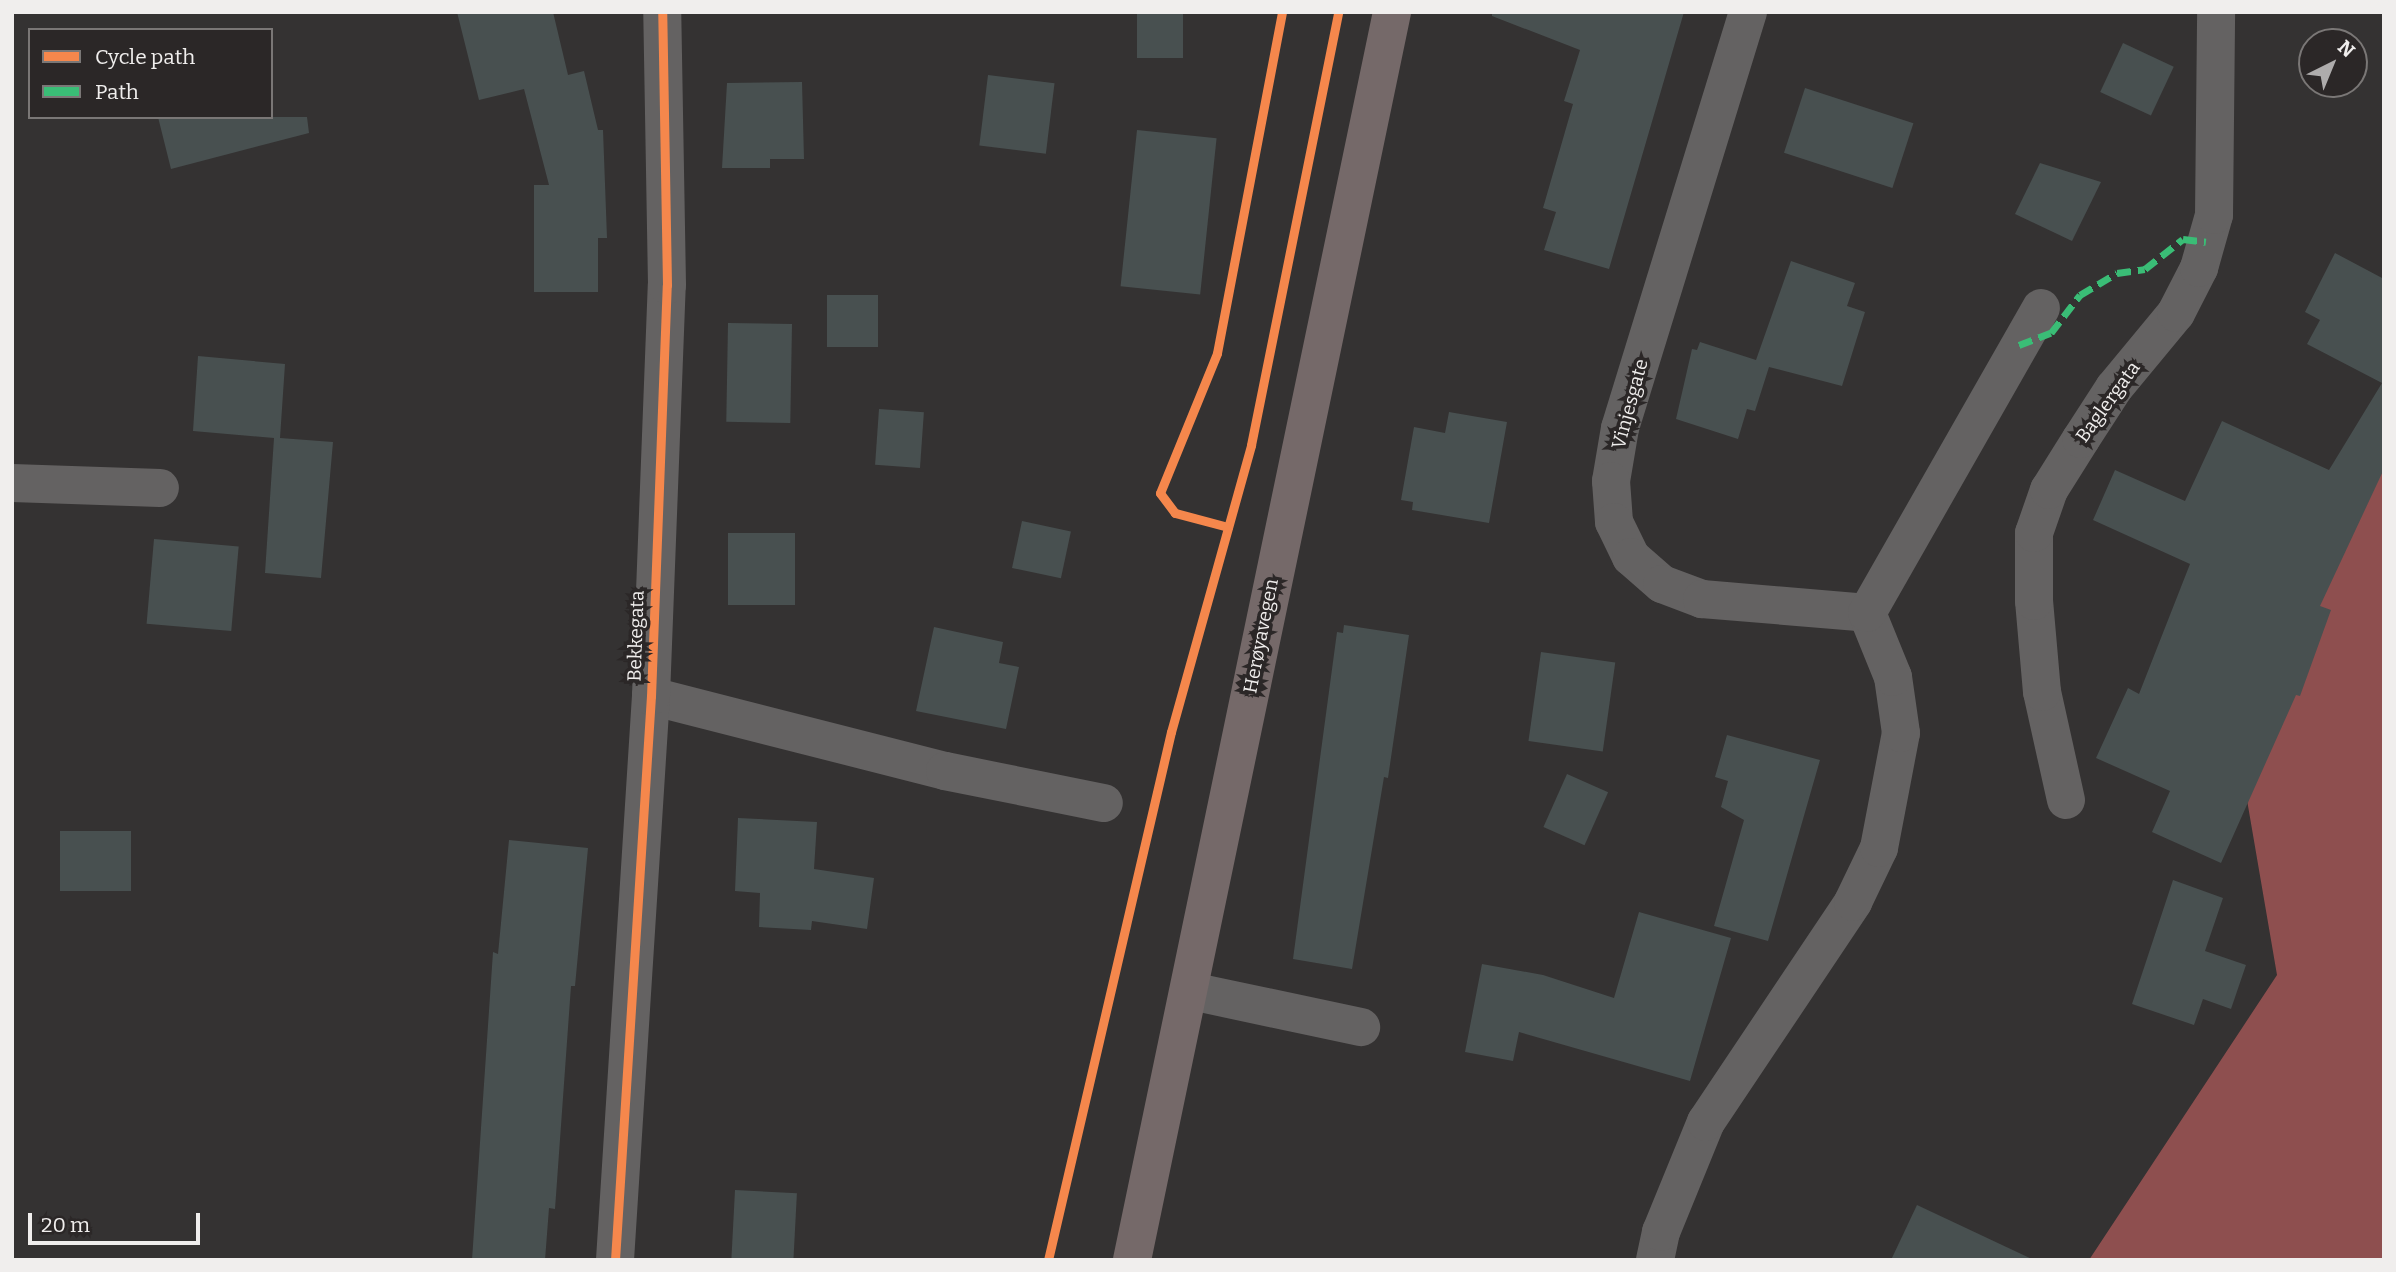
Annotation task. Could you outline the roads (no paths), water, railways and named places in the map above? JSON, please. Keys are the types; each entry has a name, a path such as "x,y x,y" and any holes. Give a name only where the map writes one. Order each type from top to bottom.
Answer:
{"highway":[{"name":"Herøyavegen","path":"1132,1260 1191,991 1293,474 1392,12"}],"street":[{"name":"Bekkegata","path":"615,1260 651,696 667,285 662,12"},
{"name":"Vinjesgate","path":"1748,12 1620,428 1611,481 1614,522 1631,557 1662,584 1692,596 1867,613"},
{"name":"Baglergata","path":"2066,800 2042,692 2034,601 2034,533 2055,480 2114,388 2176,313 2199,268 2214,215 2216,12"},
{"path":"1655,1260 1661,1232 1706,1122 1822,952 1853,902 1879,848 1901,733 1893,677 1867,613 2041,308"},
{"path":"12,483 160,488"},
{"name":"Bekkegata","path":"651,696 945,771 1104,803"},
{"path":"1191,991 1360,1027"}]}
